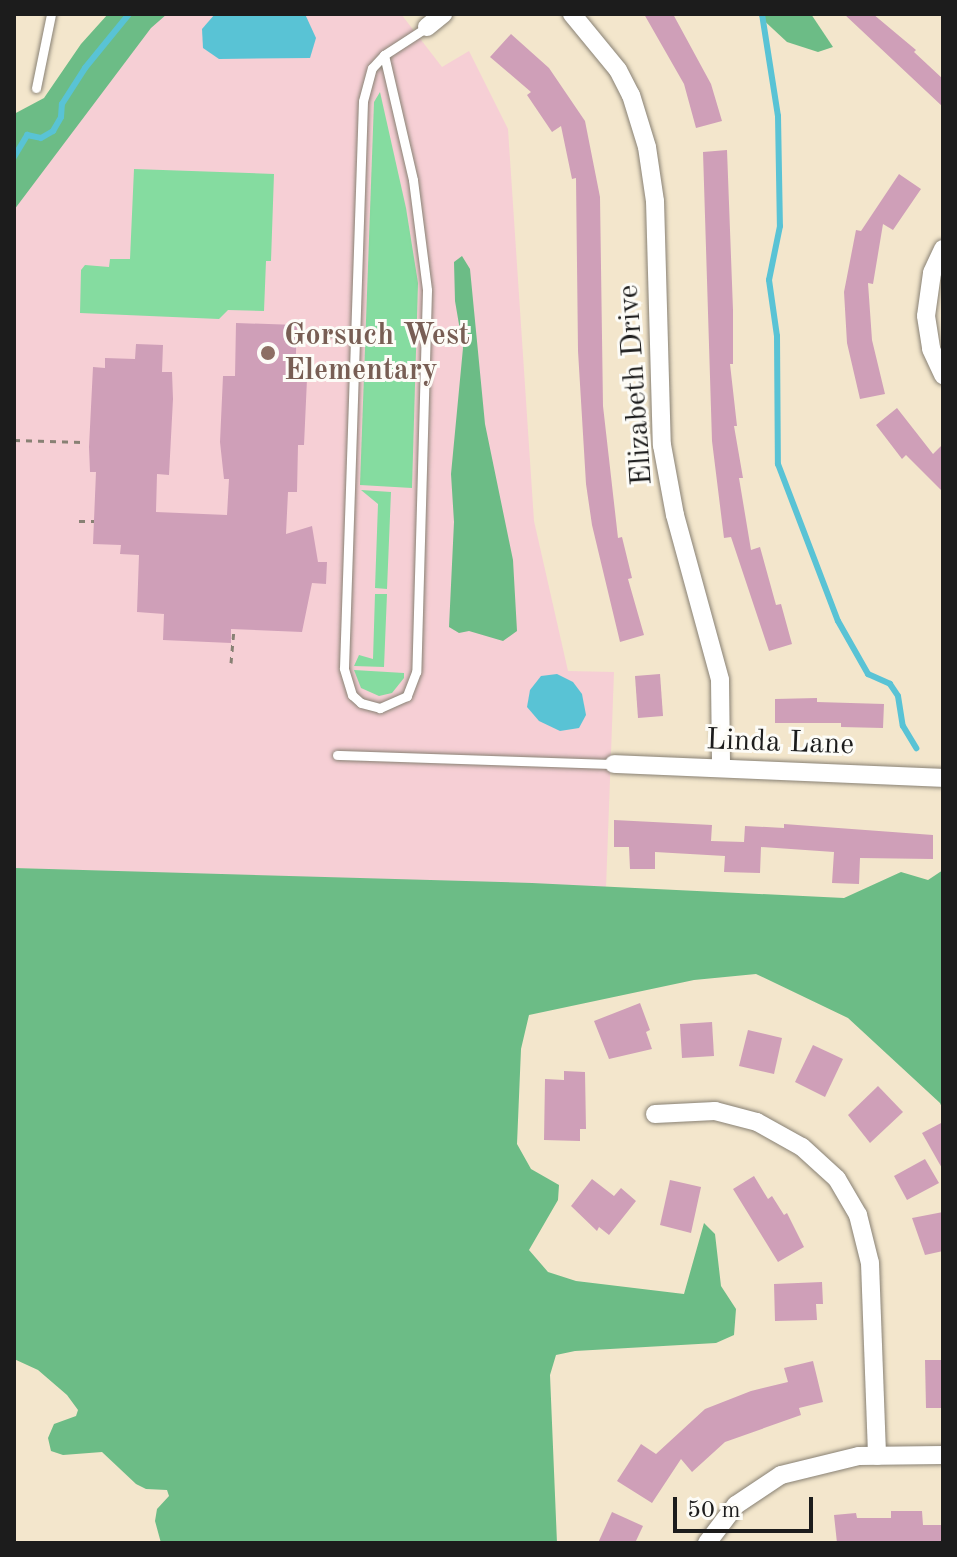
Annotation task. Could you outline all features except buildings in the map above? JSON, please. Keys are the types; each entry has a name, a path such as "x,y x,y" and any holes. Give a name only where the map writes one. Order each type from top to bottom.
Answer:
{"street":[{"path":"427,27 443,14"},
{"name":"Elizabeth Drive","path":"572,14 618,70 631,95 647,147 655,201 662,445 675,515 720,680 721,768"},
{"path":"943,249 932,273 926,316 931,349 943,375"},
{"name":"Linda Lane","path":"614,764 943,778"},
{"path":"655,1114 715,1111 757,1122 802,1147 837,1179 858,1215 870,1263 877,1456"},
{"path":"707,1543 736,1505 781,1475 832,1460 943,1455"}],"lane":[{"path":"36,88 51,14"},
{"path":"384,55 413,180 427,290 416,672 407,696 380,708 361,703 352,695 344,668 363,101 372,68 384,55 427,27"},
{"path":"337,755 614,764"}],"path":[{"path":"315,335 342,337"},
{"path":"14,440 82,442"},
{"path":"79,521 94,521"},
{"path":"231,663 234,629"}],"shaded area":[{"name":"Gorsuch West Elementary","path":"151,14 401,14 442,67 469,51 508,129 534,521 568,671 614,672 606,888 14,868 14,185"}],"green space":[{"path":"108,14 167,14 151,28 14,210 14,114 44,98 81,44"},
{"path":"757,14 811,14 833,47 818,52 787,42"},
{"path":"380,92 406,208 418,283 412,488 360,485 374,102"},
{"path":"134,169 274,174 271,261 266,261 264,311 228,310 219,319 80,313 81,270 85,265 109,267 110,259 130,259"},
{"path":"462,256 470,269 485,424 513,560 517,631 503,641 469,631 459,633 449,627 454,522 451,474 463,348 455,301 454,262"},
{"path":"361,490 391,492 387,589 375,588 378,504"},
{"path":"375,594 387,594 384,667 354,666 359,655 373,659"},
{"path":"354,670 404,673 404,678 392,693 379,696 361,688"},
{"path":"14,868 532,883 844,898 901,872 928,880 943,870 943,1110 940,1103 848,1018 756,974 694,980 529,1015 521,1049 517,1144 531,1169 559,1185 558,1200 529,1250 548,1272 576,1281 684,1294 704,1223 715,1234 721,1286 736,1309 734,1335 716,1343 575,1351 556,1355 550,1375 557,1543 161,1543 155,1521 157,1509 169,1496 167,1490 146,1489 136,1484 102,1452 63,1455 51,1451 48,1438 54,1424 76,1416 78,1410 67,1395 38,1370 14,1359"}],"water":[{"path":"215,14 305,14 316,38 310,58 219,59 203,48 202,29"},
{"path":"557,674 573,682 582,694 586,715 579,728 560,731 539,721 527,707 530,690 541,676"}],"waterway":[{"path":"14,157 27,135 41,138 53,131 61,117 62,104 85,68 129,14"},
{"path":"762,14 778,116 780,226 769,280 777,336 778,464 838,621 868,674 890,684 898,696 903,726 916,748"}],"place":[{"name":"Gorsuch West Elementary","path":"268,353"}]}
